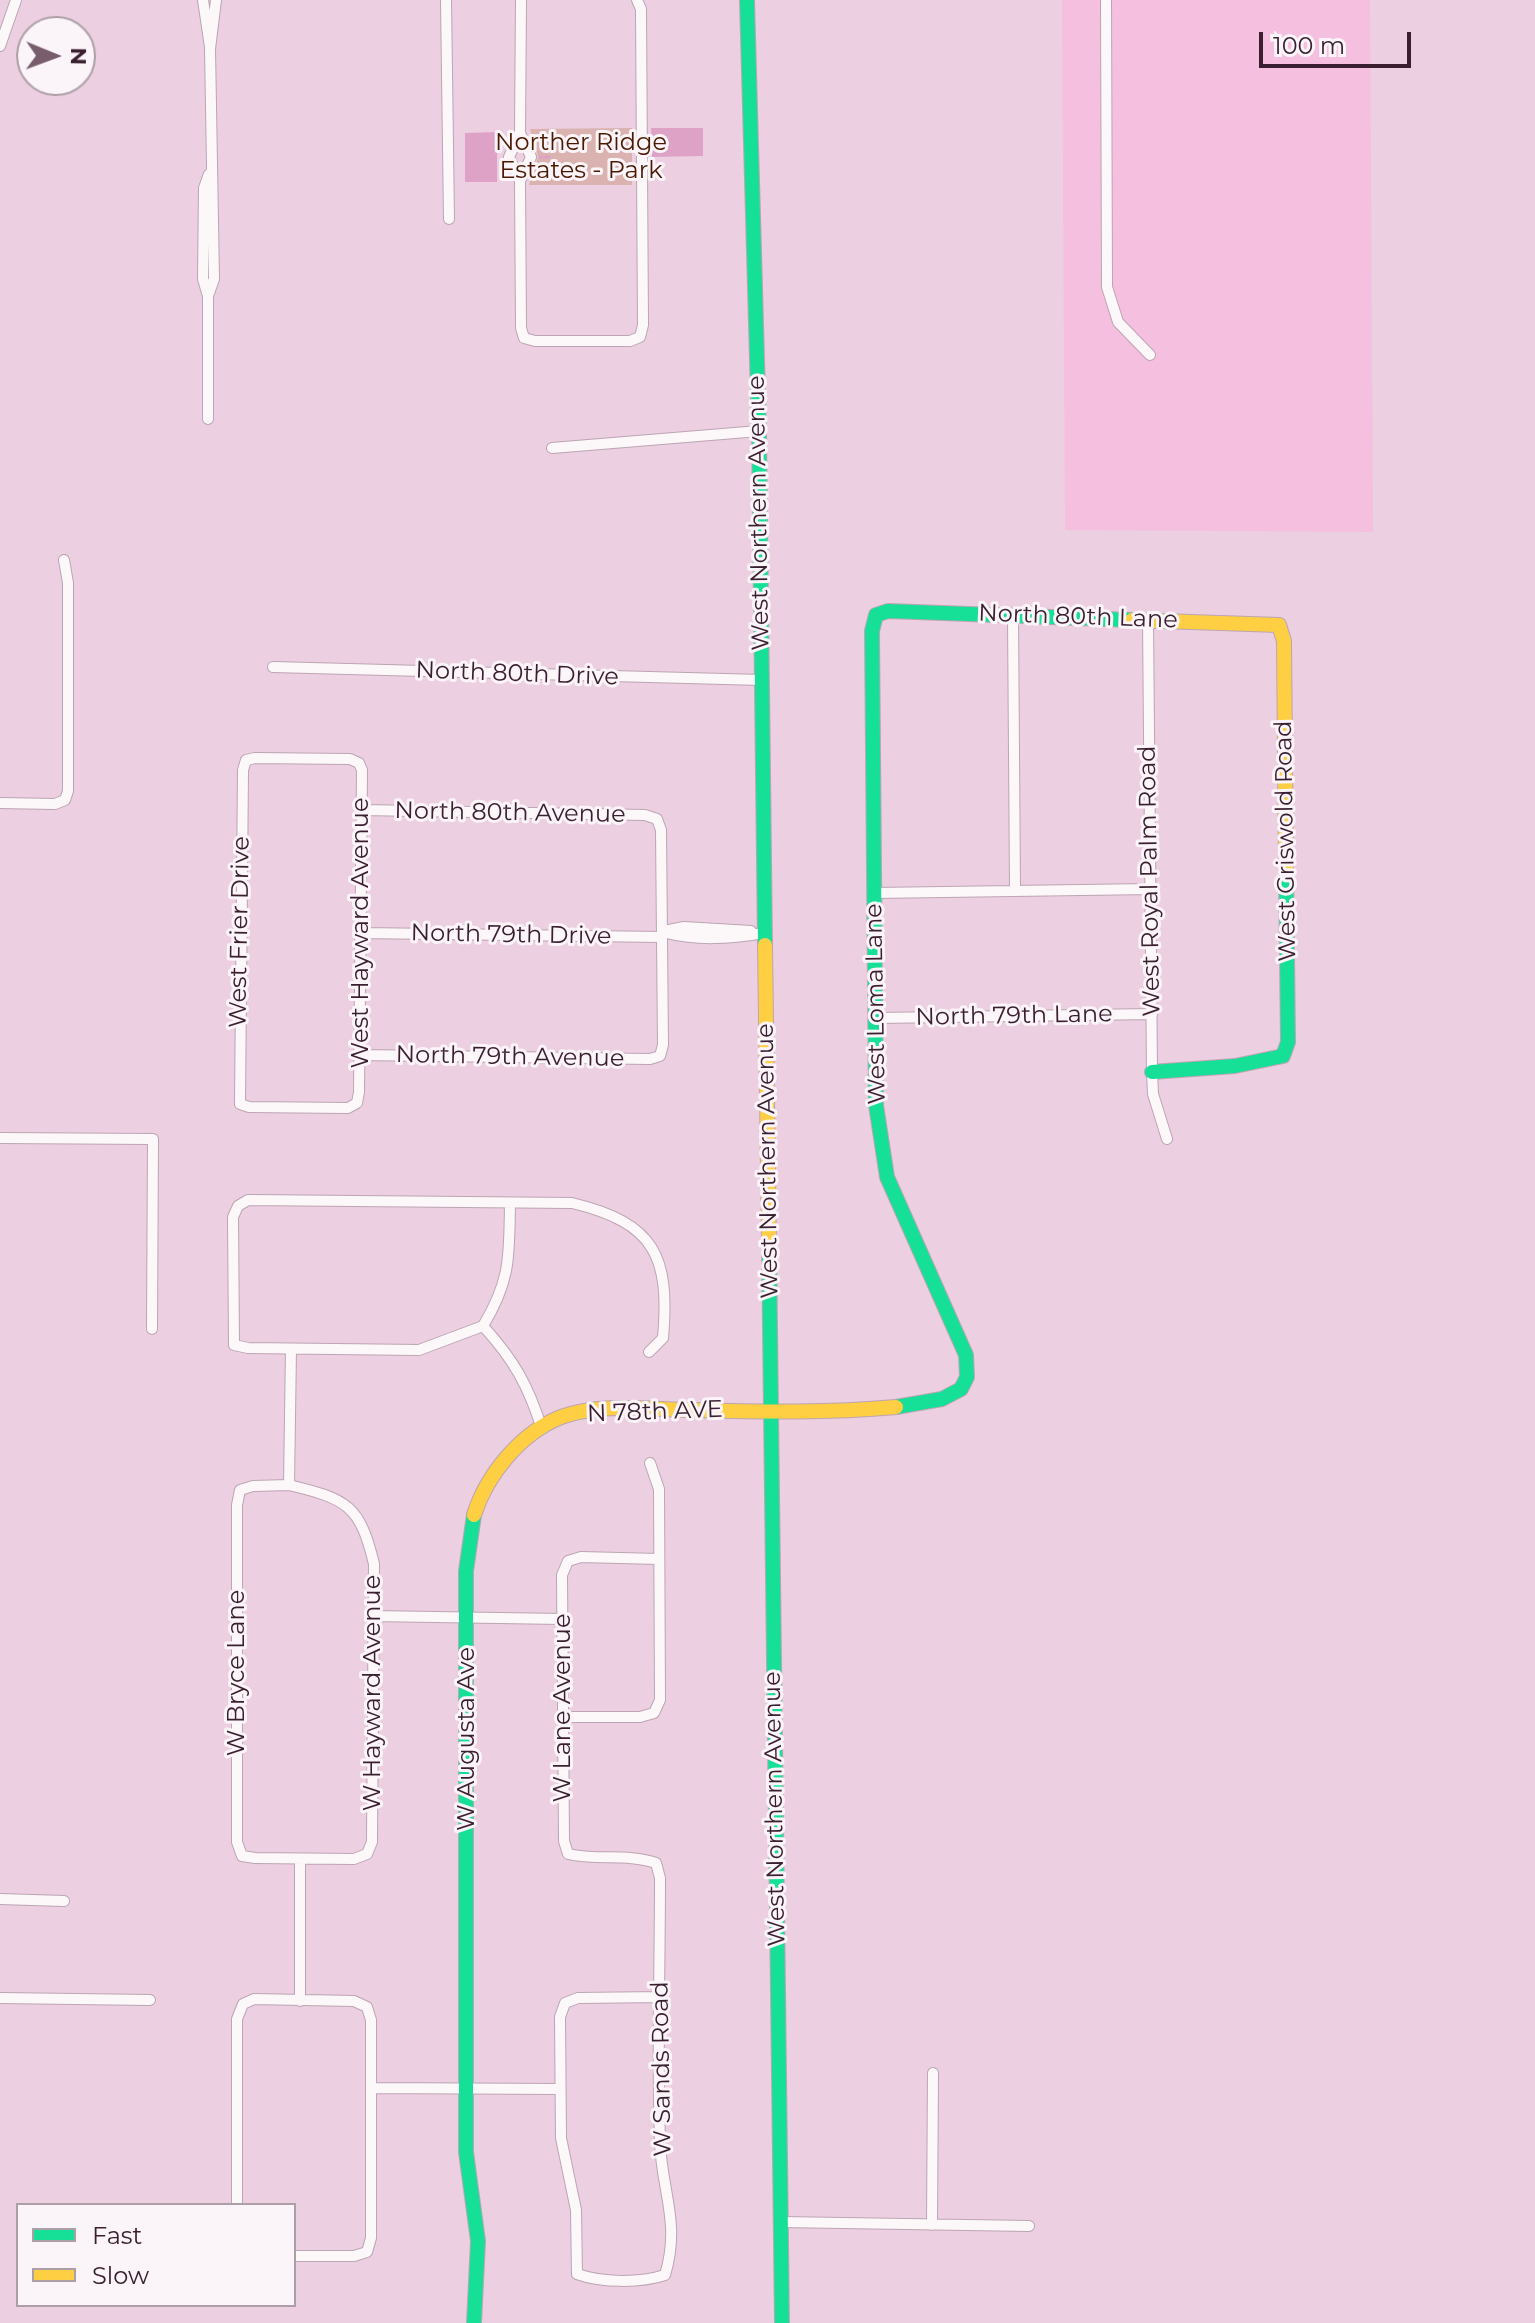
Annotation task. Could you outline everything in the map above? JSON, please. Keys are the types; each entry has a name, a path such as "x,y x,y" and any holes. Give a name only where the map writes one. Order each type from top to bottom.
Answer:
{"street":[{"path":"0,46 16,0"},
{"path":"203,0 210,49"},
{"path":"208,419 208,296 214,279 215,189 210,174 210,49 216,0"},
{"path":"446,0 449,219"},
{"path":"521,0 520,133 509,157 520,181 524,338 535,341 599,341 640,337 643,325 641,24 637,0"},
{"name":"West Northern Avenue","path":"747,0 759,431 782,2323"},
{"path":"1106,0 1107,287 1118,322 1150,355"},
{"path":"520,133 531,157 520,181"},
{"path":"552,448 759,431"},
{"path":"0,803 55,804 65,800 68,791 68,583 64,560"},
{"name":"North 80th Lane","path":"876,615 888,611 1279,625"},
{"name":"West Loma Lane","path":"771,1409 880,1410 914,1406 960,1391 968,1377 966,1355 887,1177 876,1105 872,631 876,615"},
{"path":"1013,615 1015,890"},
{"name":"West Royal Palm Road","path":"1148,620 1152,1072 1153,1094 1167,1139"},
{"name":"West Griswold Road","path":"1152,1072 1217,1069 1283,1056 1288,1042 1284,641 1279,625"},
{"name":"North 80th Drive","path":"273,667 762,680"},
{"name":"West Hayward Avenue","path":"246,760 350,759 359,763 362,810 357,1103"},
{"name":"West Frier Drive","path":"246,760 240,1104 249,1107 348,1108 357,1103"},
{"name":"North 80th Avenue","path":"362,810 645,815 657,819 661,830 662,934"},
{"path":"875,893 1150,889"},
{"name":"North 79th Drive","path":"361,933 764,933"},
{"name":"North 79th Avenue","path":"360,1055 650,1059 660,1056 662,934"},
{"name":"North 79th Lane","path":"876,1018 1152,1014"},
{"path":"0,1138 153,1139 152,1329"},
{"path":"510,1204 509,1262 502,1295 483,1326 419,1350 291,1349 234,1345 233,1217 238,1206 248,1200 572,1203 607,1211 636,1228 659,1258 666,1302 663,1338 649,1352"},
{"path":"483,1326 509,1355 528,1386 542,1429"},
{"path":"289,1485 291,1349"},
{"name":"N 78th AVE","path":"542,1429 564,1416 614,1410 771,1409"},
{"name":"W Augusta Ave","path":"474,2323 478,2241 466,2152 468,1544 480,1498 512,1452 542,1429"},
{"path":"564,1717 640,1717 654,1713 660,1700 659,1489 650,1463"},
{"name":"W Hayward Avenue","path":"240,1490 253,1486 289,1485 324,1493 348,1507 364,1524 374,1564 372,1842 367,1854 354,1859 300,1859"},
{"name":"W Bryce Lane","path":"240,1490 237,1842 242,1856 300,1859"},
{"name":"W Lane Avenue","path":"656,1863 641,1857 568,1854 564,1841 562,1575 568,1561 581,1557 659,1559"},
{"path":"372,1616 562,1619"},
{"path":"300,1859 300,2001"},
{"name":"W Sands Road","path":"560,2089 561,2138 576,2210 577,2274 591,2279 653,2279 665,2275 670,2260 672,2206 660,2146 660,1878 656,1863"},
{"path":"0,1899 64,1901"},
{"path":"372,2088 560,2089 560,2017 565,2003 578,1998 659,1997"},
{"path":"0,1998 150,2000"},
{"path":"237,2203 237,2019 243,2004 254,1999 354,2001 367,2007 371,2020 371,2238 367,2252 354,2256 296,2256"},
{"path":"932,2225 933,2073"},
{"path":"781,2222 1029,2226"}],"shaded area":[{"path":"1062,0 1370,0 1373,532 1065,530"},
{"path":"651,128 703,128 703,156 652,157"},
{"path":"497,132 497,182 465,182 465,133"}],"green space":[{"name":"Norther Ridge Estates - Park","path":"632,128 632,185 529,185 538,157 530,129"}],"waterway":[{"path":"618,151 630,151"},
{"path":"540,157 549,157"}],"traffic: fast":[{"path":"747,0 759,431 765,945"},
{"path":"896,1407 942,1399 961,1389 967,1377 966,1355 887,1177 876,1105 872,631 876,615 888,611 1132,620"},
{"path":"1152,1072 1235,1066 1283,1056 1288,1042 1286,867"},
{"path":"769,1244 782,2323"},
{"path":"474,1515 466,1571 466,2152 478,2241 474,2323"}],"traffic: slow":[{"path":"1132,620 1279,625 1284,641 1286,867"},
{"path":"765,945 769,1244"},
{"path":"474,1515 487,1485 519,1444 546,1424 577,1412 627,1408 796,1412 896,1407"}]}
